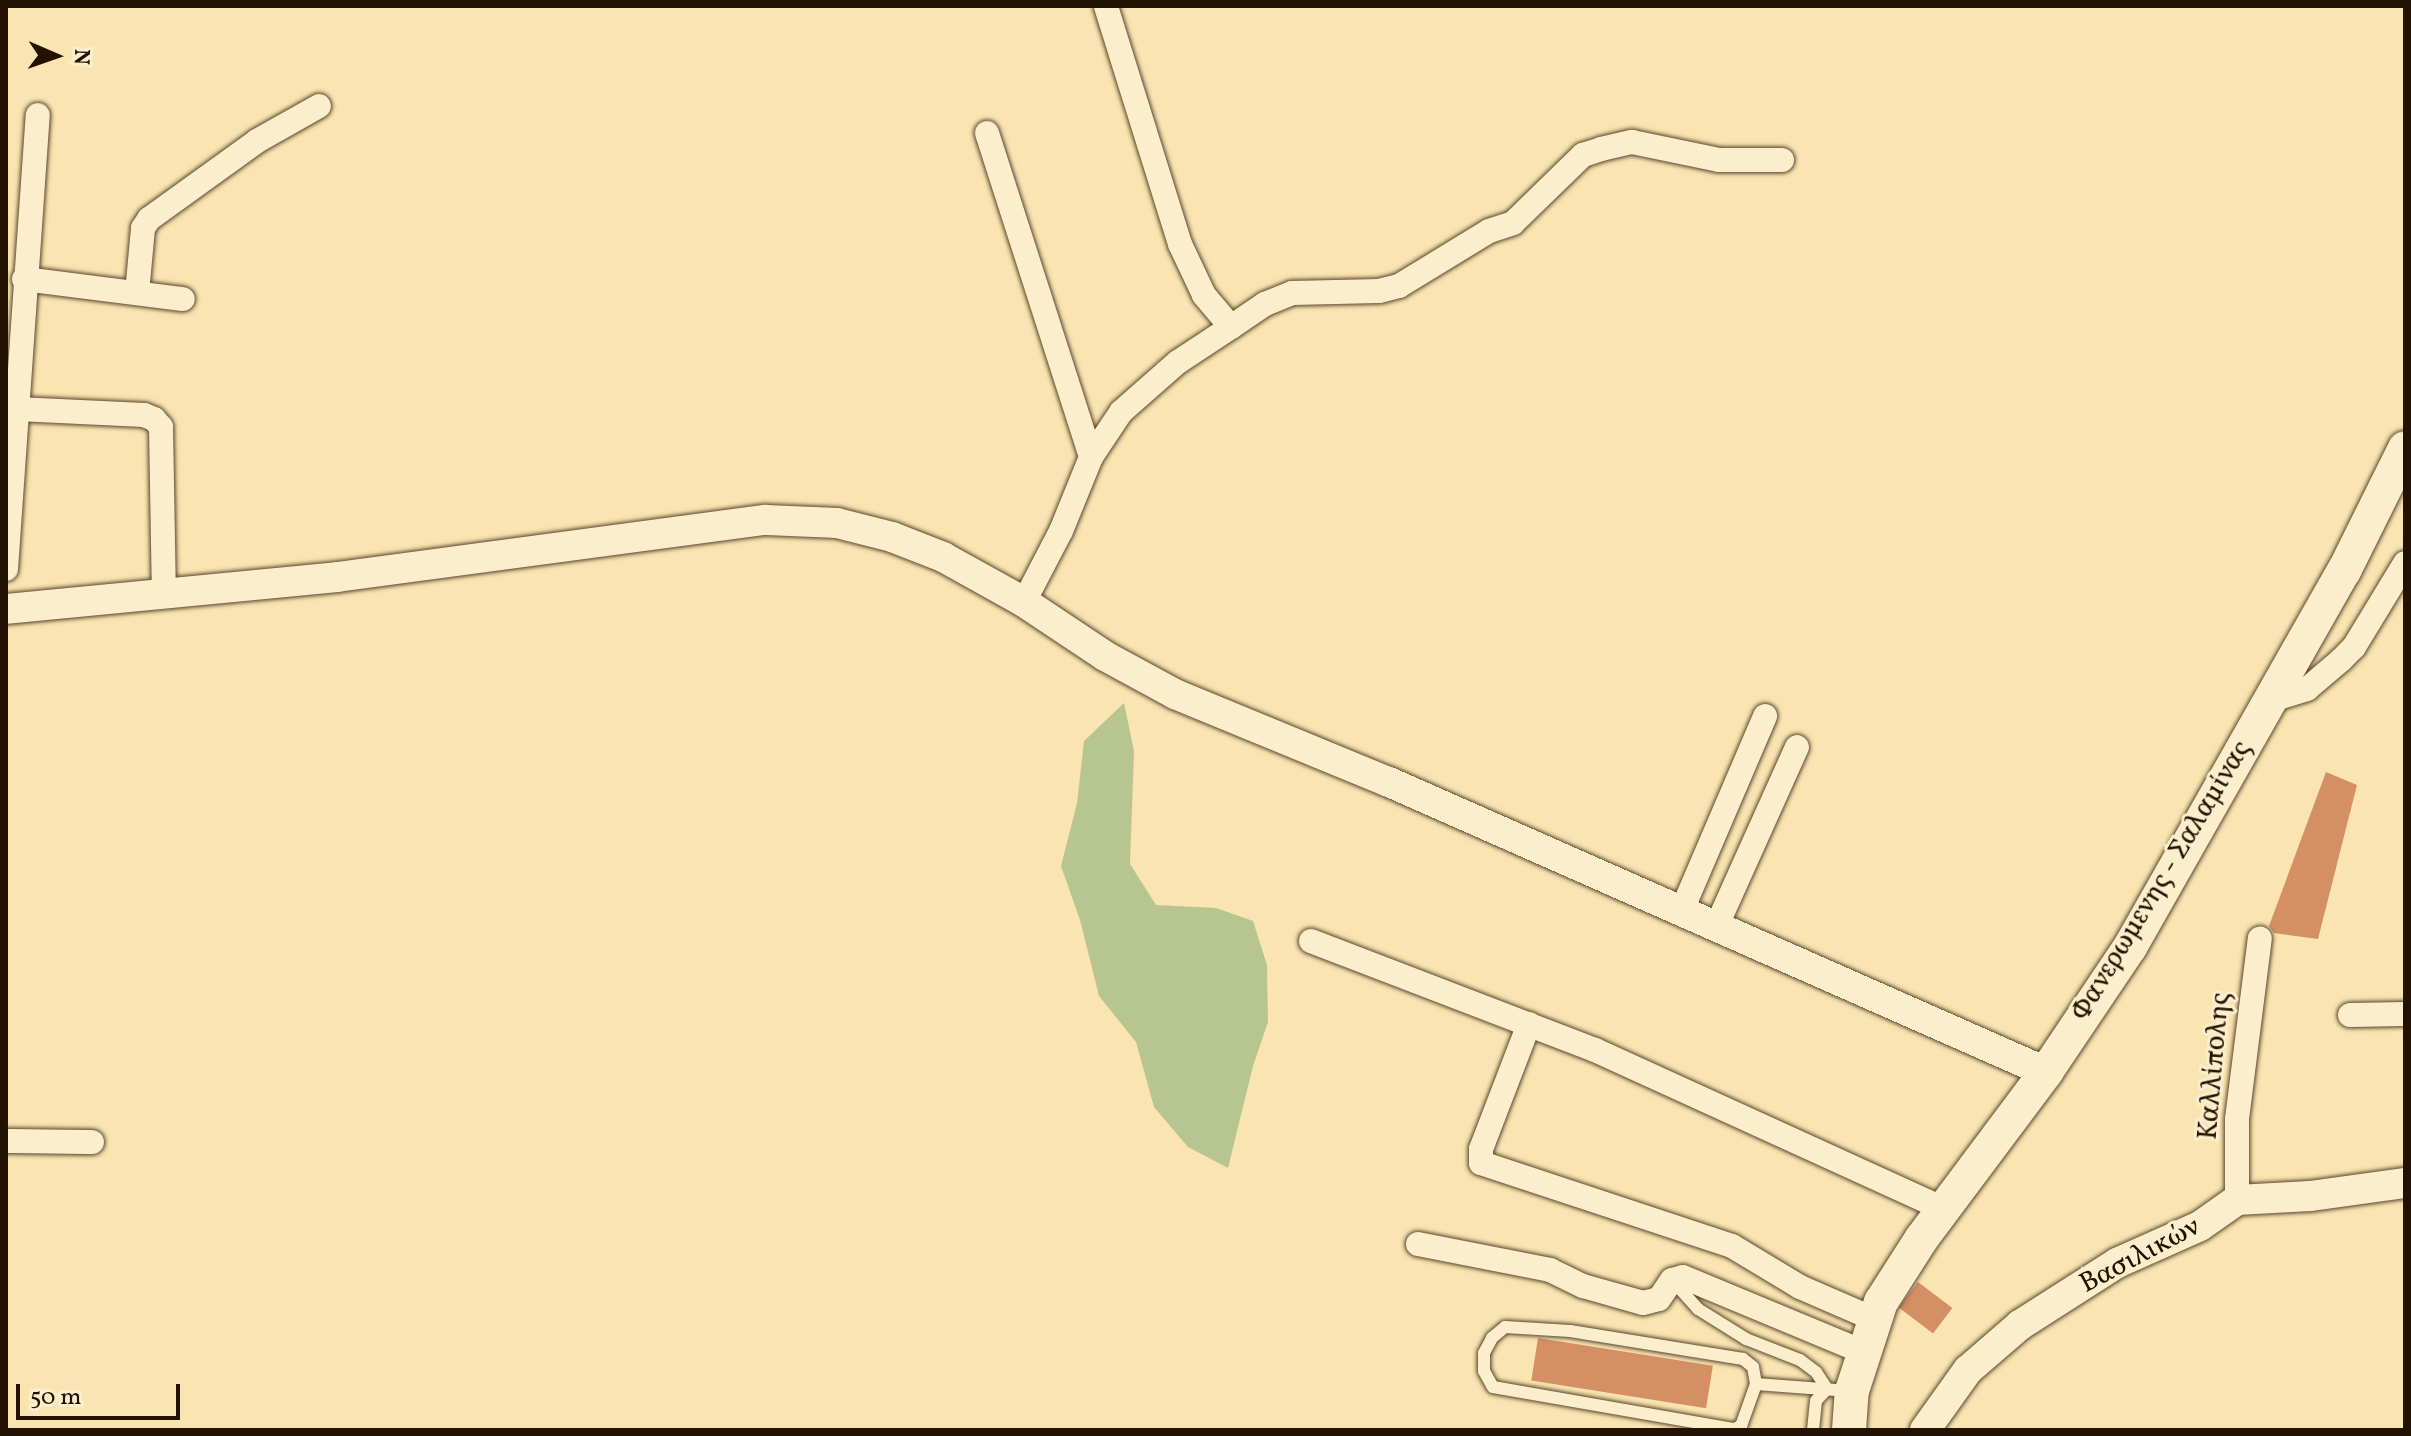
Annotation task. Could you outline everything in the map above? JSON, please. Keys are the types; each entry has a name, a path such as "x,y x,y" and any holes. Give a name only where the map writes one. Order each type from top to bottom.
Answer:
{"main road":[{"name":"Φανερωμενης - Σαλαμίνας","path":"1849,1430 1840,1390 1863,1352 1881,1302 1944,1209 2046,1072 2130,947 2344,571 2404,452"}],"street":[{"path":"1106,6 1180,244 1204,295 1231,327"},
{"path":"137,293 143,228 149,219 257,141 319,106"},
{"path":"6,569 24,279 38,115"},
{"path":"987,133 1091,457"},
{"path":"1024,602 1061,531 1091,457 1121,412 1178,362 1265,304 1292,293 1379,291 1399,286 1489,231 1513,223 1583,155 1601,149 1632,142 1719,160 1782,160"},
{"path":"24,279 183,299"},
{"path":"17,409 144,415 161,427 164,594"},
{"path":"6,609 352,576 766,520 837,523 892,537 943,557 1024,602 1105,656 1175,694 1389,782 2046,1072"},
{"path":"2268,701 2307,689 2354,647 2405,563"},
{"path":"1682,910 1765,716"},
{"path":"1717,925 1797,747"},
{"name":"Καλλίπολης","path":"2237,1200 2237,1119 2260,938"},
{"path":"1311,941 1529,1024 1693,1092 1944,1209"},
{"path":"2350,1015 2405,1014"},
{"path":"1529,1024 1481,1149 1481,1163 1732,1246 1800,1287 1874,1319"},
{"path":"6,1141 92,1142"},
{"path":"2237,1200 2310,1196 2405,1183"},
{"name":"Βασιλικών","path":"1925,1430 1968,1370 2020,1325 2117,1263 2200,1226 2237,1200"},
{"path":"1418,1244 1550,1270 1583,1286 1643,1303 1659,1299 1672,1280 1683,1277 1863,1352"}],"lane":[{"path":"1672,1280 1698,1309 1746,1339 1800,1360 1840,1390"},
{"path":"1741,1426 1756,1384 1753,1367 1743,1359 1570,1331 1505,1327 1492,1338 1484,1353 1484,1371 1493,1387 1734,1429 1741,1426 1755,1430"},
{"path":"1756,1384 1840,1390"},
{"path":"1813,1430 1816,1401 1840,1390"}],"green space":[{"path":"1124,703 1134,751 1130,864 1156,905 1216,908 1253,921 1267,965 1268,1022 1253,1066 1228,1168 1188,1147 1154,1107 1136,1042 1099,996 1080,920 1061,866 1077,803 1084,741"}],"building":[{"path":"2326,772 2357,785 2318,939 2274,933 2269,926"},
{"path":"1918,1282 1952,1308 1933,1333 1899,1308"},
{"path":"1538,1338 1713,1366 1706,1408 1531,1380"}]}
